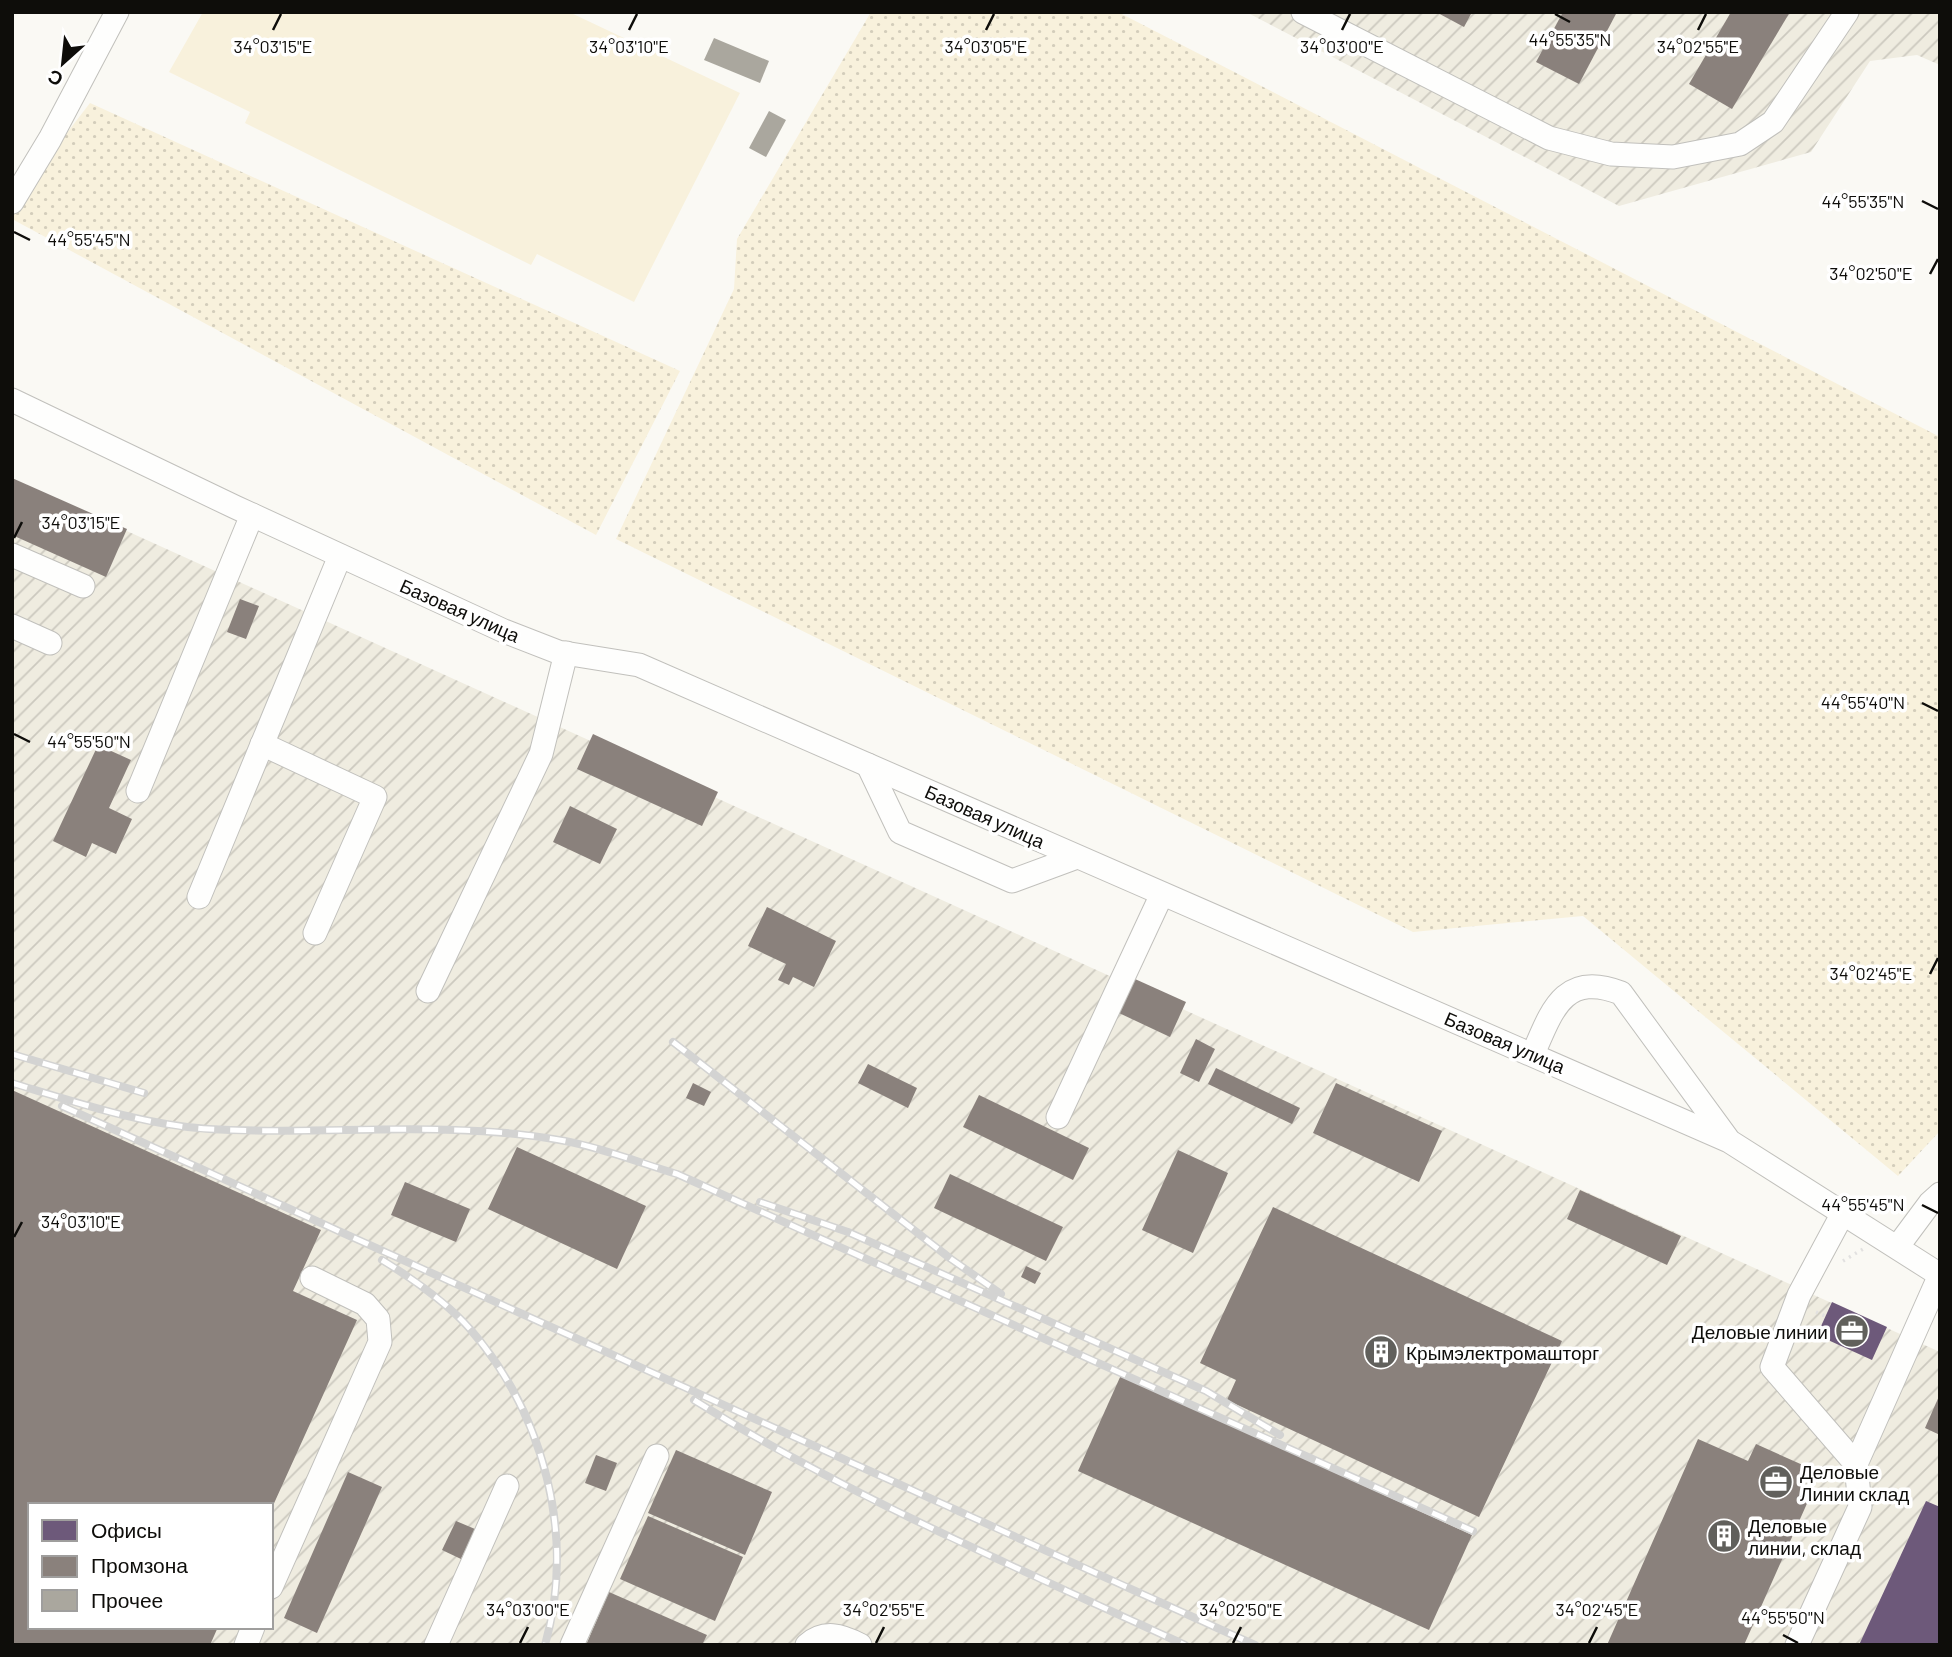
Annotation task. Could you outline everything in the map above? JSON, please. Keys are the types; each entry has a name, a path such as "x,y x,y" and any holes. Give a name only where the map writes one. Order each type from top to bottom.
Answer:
{"street":[{"path":"12,202 50,139 117,12"},
{"path":"1303,12 1549,138 1611,154 1673,157 1740,144 1773,122 1847,12"},
{"name":"Базовая улица","path":"12,400 504,631 566,653 639,665 1729,1141 1940,1275"},
{"path":"138,791 252,515"},
{"path":"12,555 83,586"},
{"path":"199,897 340,556"},
{"path":"12,626 50,643"},
{"path":"428,991 541,754 566,653"},
{"path":"262,744 375,797 315,933"},
{"path":"868,765 900,832 1012,881 1077,856"},
{"path":"1058,1116 1163,894"},
{"path":"1533,1054 1552,1011 1577,987 1602,986 1621,993 1729,1141"},
{"path":"1895,1245 1940,1194"},
{"path":"1843,1213 1798,1295 1772,1367 1856,1464"},
{"path":"1797,1645 1860,1507 1856,1464 1940,1275"},
{"path":"273,1583 380,1342 378,1319 365,1304 312,1278"},
{"path":"572,1645 657,1456"},
{"path":"436,1645 507,1486"},
{"path":"807,1645 815,1638 836,1634 860,1645"}],"path":[{"path":"1840,1262 1859,1250 1895,1245"},
{"path":"1811,1310 1825,1316"}],"shaded area":[{"path":"203,12 569,12 740,93 634,302 537,254 531,265 245,123 250,112 169,72"},
{"path":"871,12 1118,12 1940,437 1940,1131 1898,1176 1583,916 1413,932 616,539 734,289 737,239"},
{"path":"1246,12 1940,12 1940,65 1917,55 1870,61 1811,152 1619,206"},
{"path":"90,103 680,371 596,535 12,219 12,204"},
{"path":"12,479 1940,1352 1940,1645 12,1645"}],"building: Офисы":[{"name":"Деловые линии","path":"1832,1302 1887,1327 1872,1360 1817,1335"},
{"path":"1926,1501 1940,1507 1940,1645 1859,1645"}],"building: Промзона":[{"path":"1436,12 1472,12 1464,27"},
{"path":"1563,12 1617,12 1579,84 1536,62"},
{"path":"1731,12 1790,12 1732,109 1689,84"},
{"path":"12,478 127,529 106,577 12,535"},
{"path":"240,599 259,606 246,639 227,632"},
{"path":"593,734 718,792 702,826 577,769"},
{"path":"98,745 131,760 109,808 132,819 116,854 92,843 86,857 53,841"},
{"path":"570,806 617,829 600,864 553,842"},
{"path":"767,907 836,941 814,987 793,977 789,985 778,980 786,964 748,946"},
{"path":"1135,979 1186,1002 1170,1037 1119,1013"},
{"path":"1196,1039 1215,1049 1199,1082 1180,1073"},
{"path":"868,1064 917,1088 908,1108 858,1083"},
{"path":"1216,1068 1300,1108 1292,1124 1208,1084"},
{"path":"693,1083 711,1092 704,1106 686,1098"},
{"path":"1336,1083 1442,1131 1419,1182 1313,1133"},
{"path":"12,1090 321,1230 293,1291 357,1320 273,1506 273,1503 28,1503 28,1629 217,1629 210,1645 12,1645"},
{"path":"979,1095 1089,1148 1073,1180 963,1127"},
{"path":"517,1147 646,1206 617,1269 488,1209"},
{"path":"1178,1150 1228,1173 1193,1253 1142,1230"},
{"path":"950,1174 1063,1227 1046,1261 934,1208"},
{"path":"405,1182 470,1209 456,1242 391,1215"},
{"path":"1580,1190 1681,1236 1667,1265 1567,1219"},
{"name":"Крымэлектромашторг","path":"1273,1207 1562,1341 1479,1517 1227,1400 1236,1380 1200,1363"},
{"path":"1026,1266 1041,1273 1035,1284 1021,1277"},
{"path":"1121,1375 1472,1535 1429,1630 1078,1471"},
{"path":"1940,1394 1940,1435 1925,1428"},
{"name":"Деловые линии, склад","path":"1698,1439 1748,1461 1756,1444 1805,1466 1797,1483 1813,1490 1744,1645 1607,1645"},
{"path":"676,1450 772,1492 745,1555 648,1513"},
{"path":"596,1455 617,1463 606,1491 585,1483"},
{"path":"348,1472 382,1487 317,1633 284,1618"},
{"path":"648,1516 743,1557 715,1621 620,1579"},
{"path":"456,1521 475,1529 461,1559 442,1550"},
{"path":"609,1592 707,1635 702,1645 586,1645"}],"building: Прочее":[{"path":"714,38 769,61 760,83 704,60"},
{"path":"769,111 786,120 766,157 749,148"}],"railway":[{"path":"673,1042 951,1259 1001,1294"},
{"path":"12,1054 144,1093"},
{"path":"12,1083 109,1112 184,1127 253,1131 476,1131 565,1141 607,1152 677,1174 1473,1531"},
{"path":"62,1106 1255,1645"},
{"path":"760,1202 848,1232 1206,1391 1280,1435"},
{"path":"382,1260 429,1292 470,1329 496,1363 517,1399 534,1438 547,1478 557,1562 554,1604 545,1645"},
{"path":"694,1400 874,1500 1185,1645"}],"place":[{"name":"Деловые линии","path":"1852,1331"},
{"name":"Крымэлектромашторг","path":"1381,1352"},
{"name":"Деловые Линии склад","path":"1776,1482"},
{"name":"Деловые линии, склад","path":"1724,1536"}]}
